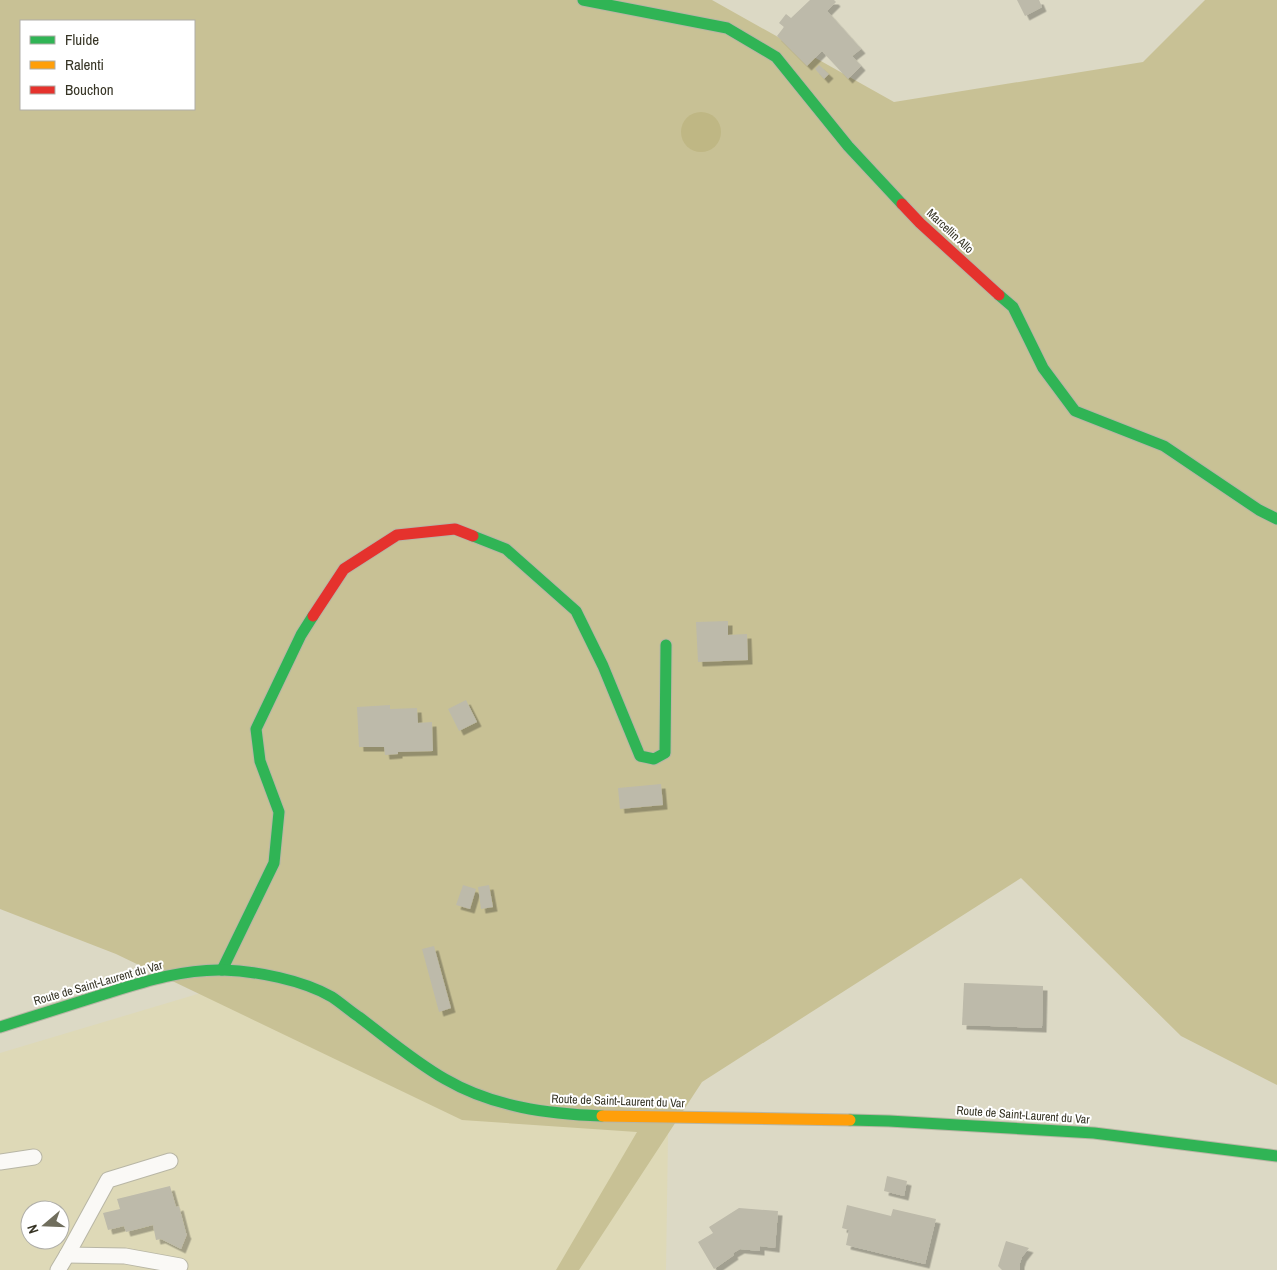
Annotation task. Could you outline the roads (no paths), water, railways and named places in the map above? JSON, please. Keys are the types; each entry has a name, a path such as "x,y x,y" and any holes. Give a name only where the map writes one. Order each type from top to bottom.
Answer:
{"street":[{"name":"Marcellin Allo","path":"584,0 727,28 776,57 848,146 920,223 1013,307 1043,368 1075,411 1164,446 1259,510 1277,519"},
{"path":"222,970 274,863 280,812 260,761 256,729 301,635 344,569 397,535 455,529 506,549 576,611 603,666 640,756 654,759 664,753 666,645"},
{"name":"Route de Saint-Laurent du Var","path":"0,1026 139,983 194,971 250,972 314,988 333,998 446,1080 484,1098 515,1106 575,1114 889,1121 1094,1133 1277,1156"}],"lane":[{"path":"0,1162 34,1157"},
{"path":"58,1270 108,1180 170,1161"},
{"path":"67,1255 125,1256 180,1266"}]}
